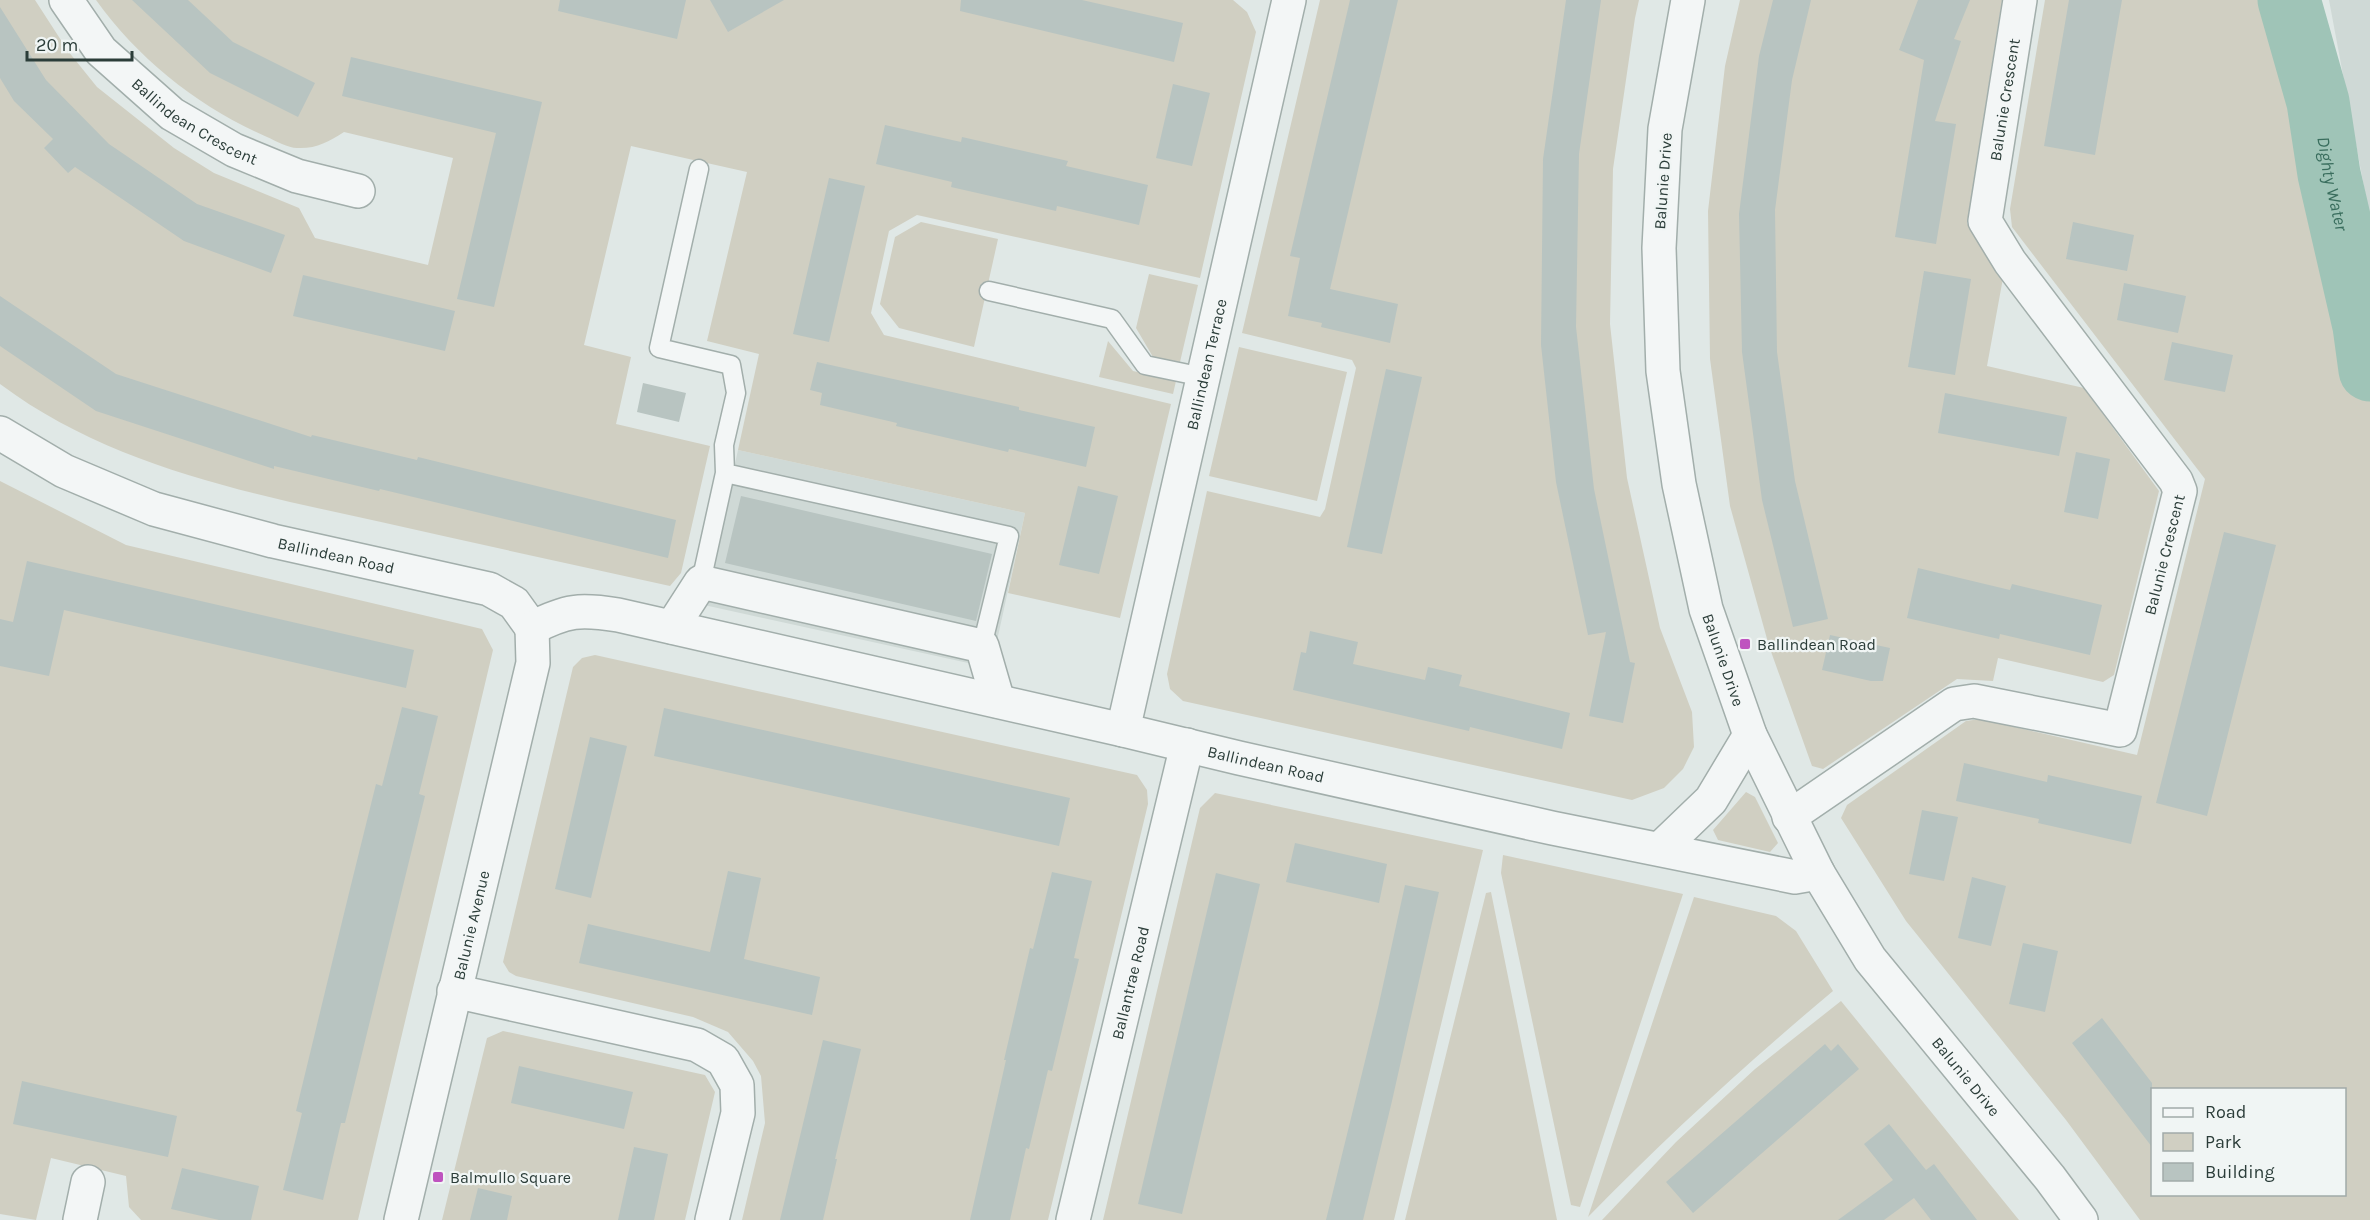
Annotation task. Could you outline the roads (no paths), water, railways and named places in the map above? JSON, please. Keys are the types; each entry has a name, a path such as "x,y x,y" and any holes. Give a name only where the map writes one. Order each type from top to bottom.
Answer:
{"street":[{"name":"Ballindean Crescent","path":"66,0 101,51 172,114 234,150 297,176 358,191"},
{"name":"Ballindean Terrace","path":"1123,730 1289,0"},
{"name":"Balunie Drive","path":"1688,0 1665,129 1659,248 1663,370 1679,484 1706,609 1750,735 1818,873 1870,959 2081,1220"},
{"name":"Balunie Crescent","path":"1789,817 1954,704 1974,701 2120,730 2180,490 2176,481 2010,262 1985,221 2020,0"},
{"name":"Ballindean Road","path":"0,433 64,471 154,509 273,541 489,589 514,603 532,628 551,618 583,610 618,615 1552,828 1795,877 1818,873"},
{"path":"672,627 700,582 982,646 998,701"},
{"name":"Balunie Avenue","path":"400,1220 532,663 532,628"},
{"path":"1660,849 1711,800 1750,735"},
{"name":"Ballantrae Road","path":"1073,1220 1187,745"},
{"path":"454,991 697,1045 723,1060 737,1085 738,1113 712,1220"},
{"path":"80,1220 88,1182"}],"lane":[{"path":"699,169 659,348 731,365 736,393 724,445 724,473 700,582"},
{"path":"989,291 1112,319 1145,364 1203,377"},
{"path":"724,473 1009,536 982,646"}],"waterway":[{"name":"Dighty Water","path":"2289,0 2318,102 2329,174 2364,326 2370,370"}],"place":[{"name":"Ballindean Road","path":"1745,644"},
{"name":"Balmullo Square","path":"438,1177"}]}
